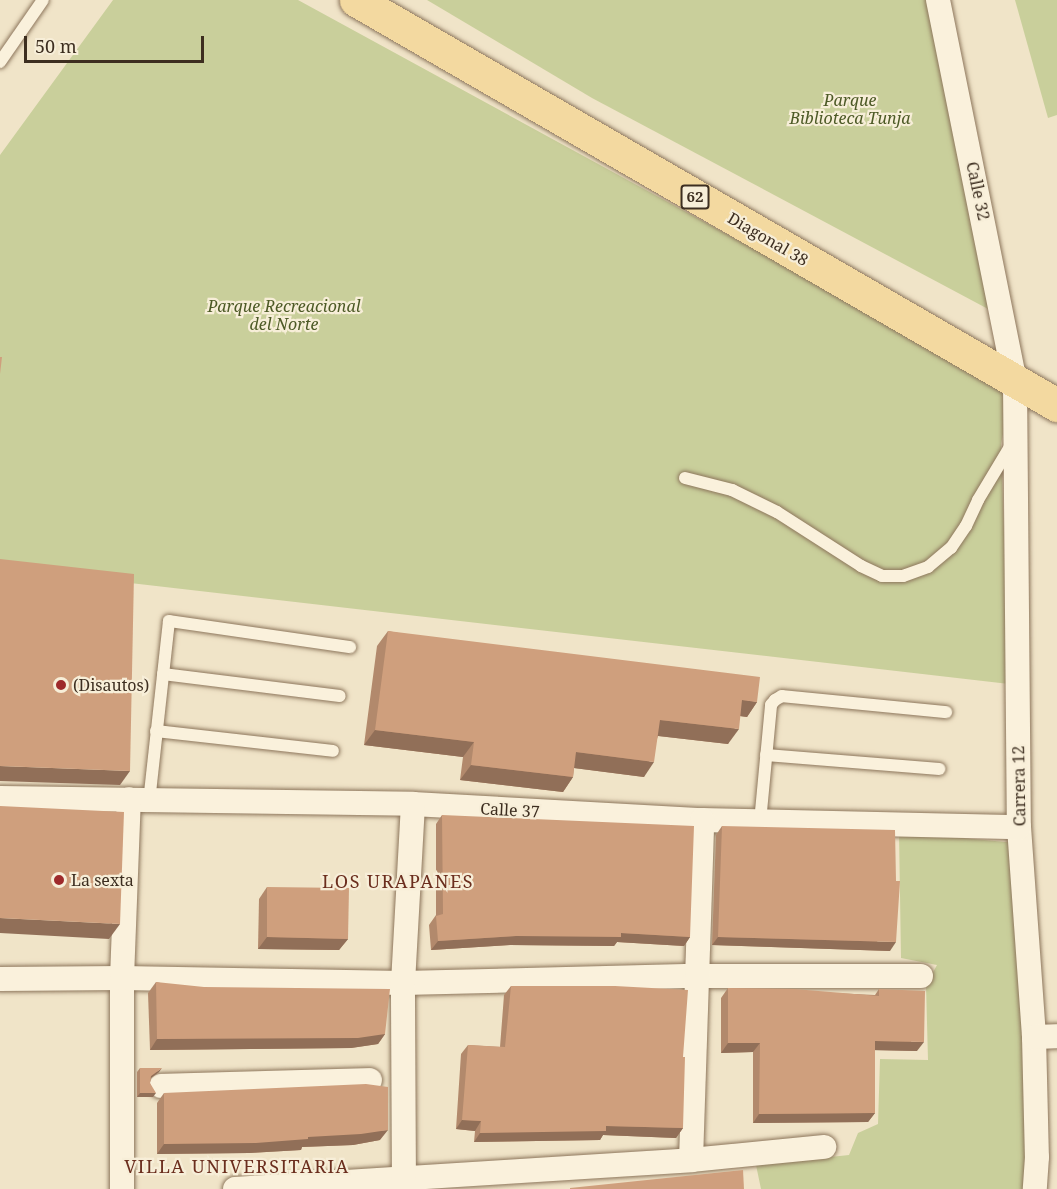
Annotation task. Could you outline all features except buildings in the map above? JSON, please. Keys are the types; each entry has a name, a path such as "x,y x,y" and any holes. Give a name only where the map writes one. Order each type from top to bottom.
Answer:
{"main road":[{"name":"Diagonal 38","path":"356,0 1036,393"}],"street":[{"name":"Calle 32","path":"938,0 1036,393"},
{"name":"Carrera 12","path":"1035,1189 1045,1037 1019,827 1015,439 1036,393"},
{"name":"Calle 37","path":"0,798 413,804 702,820 1019,827"},
{"path":"122,1189 130,1087 122,978 139,801"},
{"path":"404,1183 403,983 413,804"},
{"path":"691,1160 695,976 702,820"},
{"path":"0,979 122,978 403,983 695,976 921,976"},
{"path":"161,1086 370,1080"},
{"path":"249,1188 404,1183 824,1147"}],"lane":[{"path":"0,62 43,0"},
{"path":"685,478 732,490 777,512 861,566 882,576 903,576 928,567 951,548 1015,439"},
{"path":"139,801 156,731 170,621 350,646"},
{"path":"164,674 340,696"},
{"path":"760,822 771,705 782,696 946,712"},
{"path":"156,731 333,751"},
{"path":"766,755 939,769"}],"green space":[{"name":"Parque Recreacional del Norte","path":"113,0 298,0 1012,390 1001,444 1009,684 0,568 0,155"},
{"name":"Parque Biblioteca Tunja","path":"427,0 939,0 1005,318 592,98"},
{"path":"1015,0 1057,0 1057,115 1048,118"},
{"path":"899,832 1016,843 1032,1189 761,1189 756,1165 849,1155 858,1133 878,1124 880,1059 928,1060 926,985 937,965 901,958"}],"place":[{"name":"(Disautos)","path":"61,685"},
{"name":"La sexta","path":"59,880"}],"district":[{"name":"LOS URAPANES","path":"398,881"},
{"name":"VILLA UNIVERSITARIA","path":"237,1166"}]}
